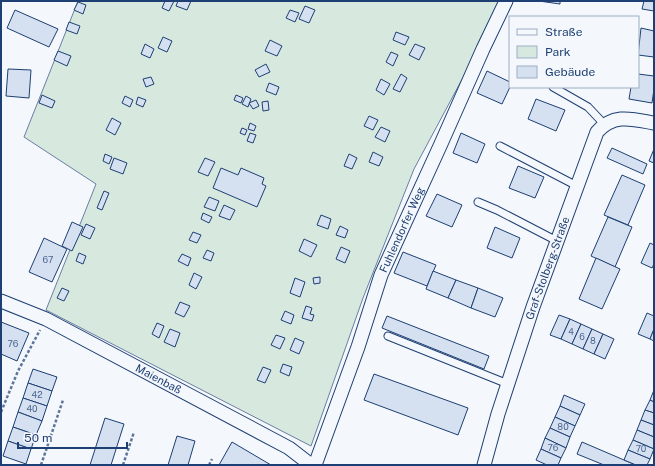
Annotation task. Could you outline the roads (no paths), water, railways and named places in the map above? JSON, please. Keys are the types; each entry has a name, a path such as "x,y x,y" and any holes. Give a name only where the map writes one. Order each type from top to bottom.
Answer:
{"street":[{"name":"Fuhlendorfer Weg","path":"315,465 358,347 381,275 440,146 482,48 506,1"},
{"path":"604,124 624,118 654,123"},
{"name":"Graf-Stolberg-Straße","path":"484,465 498,414 533,307 597,132 604,124"},
{"name":"Maienbaß","path":"1,301 46,319 289,448 311,465"}],"lane":[{"path":"555,88 588,107 604,124"},
{"path":"500,146 577,186"},
{"path":"478,202 557,240"},
{"path":"388,336 508,384"}]}
